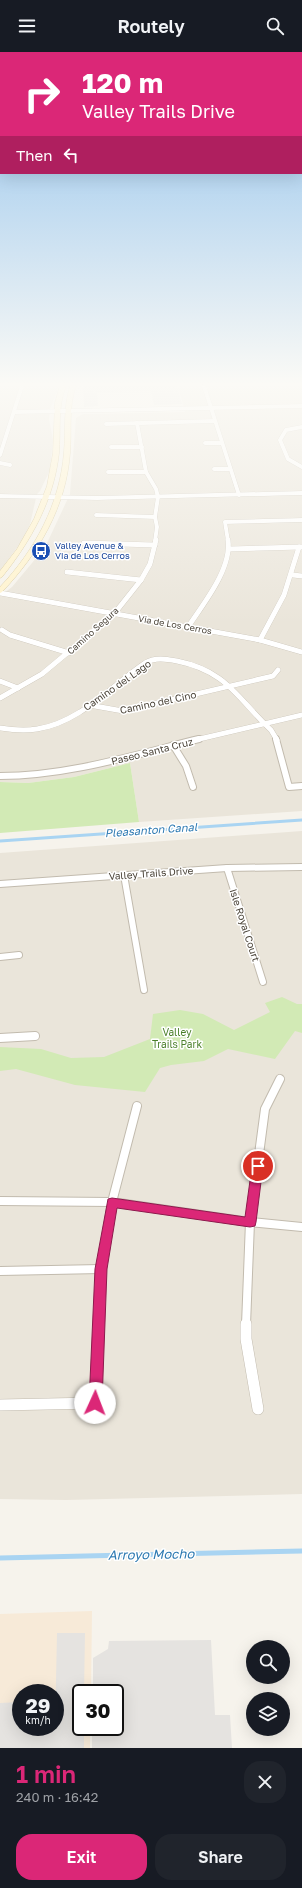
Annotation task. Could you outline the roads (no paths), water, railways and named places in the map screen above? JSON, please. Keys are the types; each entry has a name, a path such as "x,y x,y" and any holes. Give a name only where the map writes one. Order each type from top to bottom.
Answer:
{"main road":[{"path":"0,576 17,556 28,537 45,498 54,465"},
{"path":"0,592 30,558 50,519 63,480 66,465"}],"street":[{"path":"145,465 146,472 156,489 158,497"},
{"path":"229,465 239,495"},
{"path":"214,469 230,469"},
{"path":"108,472 146,472"},
{"path":"0,496 45,498 158,497 302,493"},
{"name":"Camino Segura","path":"0,698 42,674 69,652 114,614 141,580 150,564 155,545 157,527 155,517 158,497"},
{"path":"96,515 155,517"},
{"path":"188,627 219,579 229,549 225,522 302,520"},
{"path":"84,543 155,545"},
{"path":"229,549 300,547 293,575 279,609 260,640"},
{"path":"67,572 141,580"},
{"path":"293,575 302,576"},
{"name":"Via de Los Cerros","path":"0,592 260,640 302,652"},
{"path":"2,630 10,635 69,652"},
{"name":"Camino del Lago","path":"0,728 27,730 57,725 89,705 142,666 154,659 196,665 207,669 227,686 264,724 276,738 289,787 302,786"},
{"name":"Camino del Cino","path":"89,705 123,711 272,676 278,670"},
{"path":"0,681 18,688"},
{"name":"Paseo Santa Cruz","path":"0,776 27,775 73,769 302,715"},
{"path":"173,745 186,766 193,787"},
{"name":"Valley Trails Drive","path":"0,884 227,868 302,867"},
{"name":"Isle Royal Court","path":"227,868 263,982"},
{"path":"124,875 144,990"},
{"path":"0,957 19,955"},
{"path":"0,1038 35,1036"},
{"path":"258,1410 246,1338 246,1295 250,1222 265,1109 280,1079"},
{"path":"0,1405 95,1403 101,1269 112,1202 137,1106"},
{"path":"0,1201 112,1202 250,1222 302,1227"},
{"path":"0,1271 101,1269"}],"waterway":[{"name":"Pleasanton Canal","path":"0,841 302,820"},
{"name":"Arroyo Mocho","path":"0,1558 302,1551"}],"place":[{"name":"Valley Avenue & Via de Los Cerros","path":"41,551"}],"park label":[{"name":"Valley Trails Park","path":"177,1038"}]}
